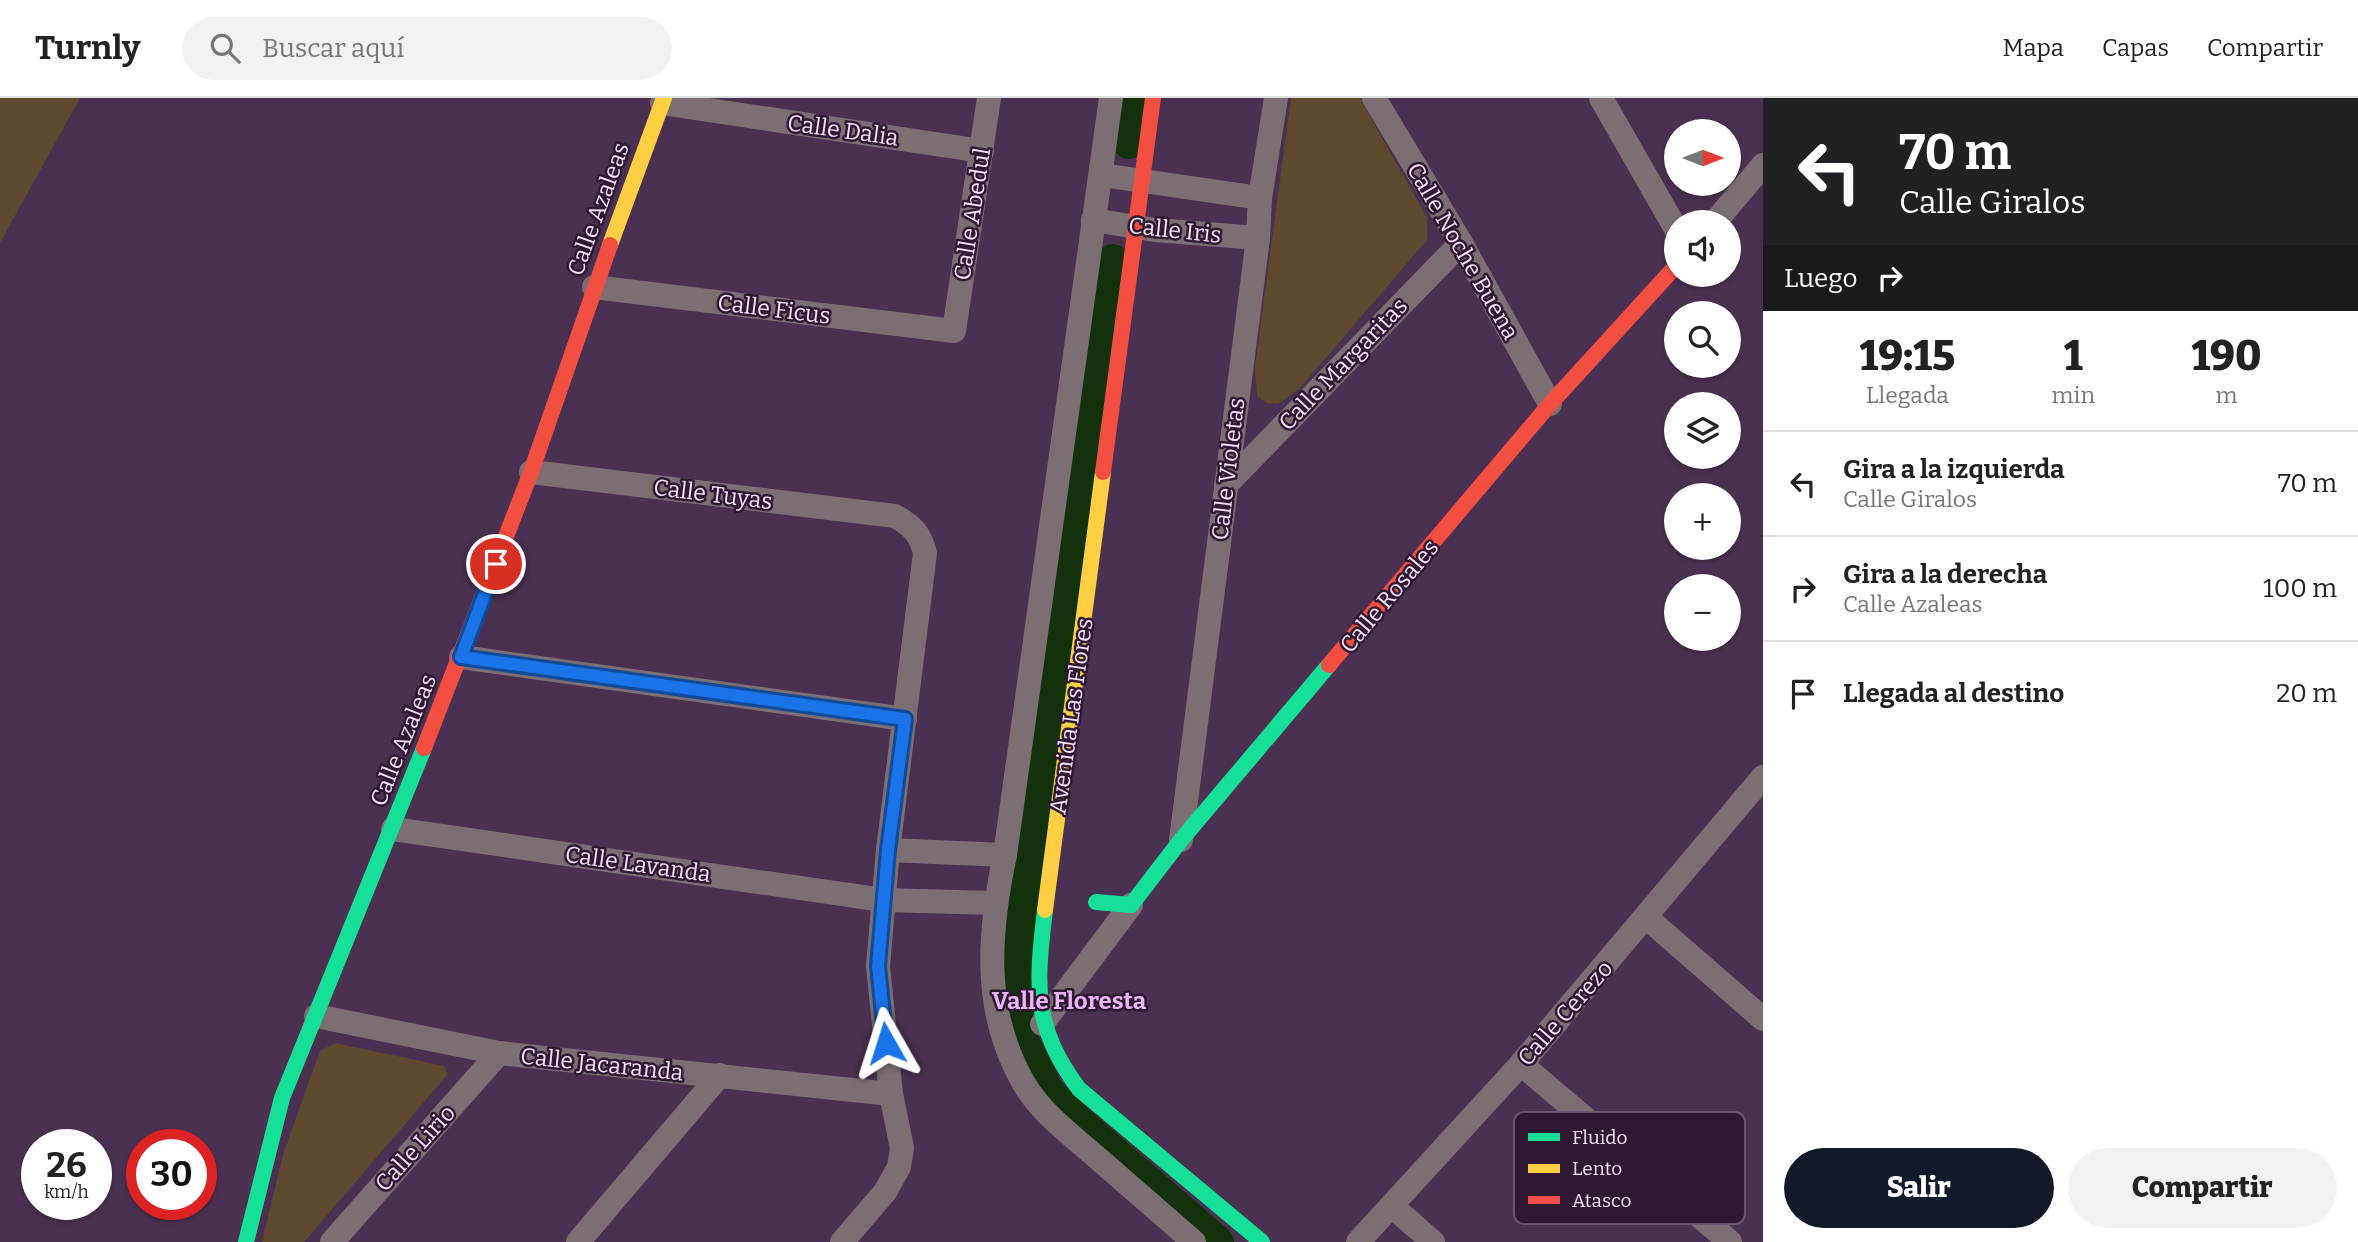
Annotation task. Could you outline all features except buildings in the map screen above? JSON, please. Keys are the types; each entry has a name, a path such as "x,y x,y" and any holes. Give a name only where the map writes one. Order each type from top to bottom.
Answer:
{"street":[{"name":"Calle Abedul","path":"954,331 989,98"},
{"name":"Avenida Las Flores","path":"1111,98 1005,855 995,903 990,953 992,989 1001,1030 1026,1087 1049,1116 1194,1242"},
{"name":"Avenida Las Flores","path":"1153,98 1044,923 1040,966 1042,1024 1060,1065 1079,1089 1262,1242"},
{"name":"Calle Violetas","path":"1181,840 1258,238 1260,198 1276,98"},
{"name":"Calle Noche Buena","path":"1374,98 1461,243 1550,404"},
{"path":"1601,98 1665,210"},
{"name":"Calle Dalia","path":"663,101 982,151"},
{"name":"Calle Azaleas","path":"246,1242 282,1098 461,657 531,472 594,286 663,101"},
{"path":"1724,210 1763,165"},
{"name":"Calle Iris","path":"1102,175 1260,198"},
{"name":"Calle Iris","path":"1093,220 1135,227 1258,238"},
{"name":"Calle Margaritas","path":"1226,485 1461,243"},
{"name":"Calle Rosales","path":"1131,905 1181,840 1550,404 1664,279"},
{"name":"Calle Ficus","path":"594,286 954,331"},
{"name":"Calle Tuyas","path":"531,472 895,516 911,525 921,537 925,552 905,719"},
{"path":"461,657 905,719 888,850 878,966 891,1094 902,1148 899,1167 885,1192 842,1242"},
{"name":"Calle Cerezo","path":"1358,1242 1393,1207 1521,1064 1647,918 1763,777"},
{"name":"Calle Lavanda","path":"393,829 883,900 995,903"},
{"path":"888,850 1005,855"},
{"path":"1096,902 1131,905"},
{"path":"1042,1024 1131,905"},
{"path":"1647,918 1763,1019"},
{"name":"Calle Jacaranda","path":"316,1016 499,1053 891,1094"},
{"name":"Calle Lirio","path":"331,1242 499,1053"},
{"path":"1521,1064 1577,1112"},
{"path":"578,1242 720,1076"},
{"path":"1393,1207 1433,1242"},
{"path":"1709,1224 1730,1242"}],"shaded area":[{"path":"0,98 80,98 0,243"},
{"path":"1291,98 1360,98 1427,218 1427,240 1299,389 1278,404 1267,403 1257,396 1255,367"},
{"path":"335,1043 444,1066 448,1074 304,1242 262,1242 284,1151 320,1051"}],"waterway":[{"path":"1129,143 1135,98"},
{"path":"1113,260 1017,950 1015,999 1022,1039 1048,1091 1077,1120 1218,1242"}],"traffic: fast":[{"path":"1096,902 1131,905 1181,840 1329,665"},
{"path":"246,1242 282,1098 424,748"},
{"path":"1045,910 1039,983 1041,1004 1053,1045 1079,1089 1262,1242"}],"traffic: slow":[{"path":"610,245 664,98"},
{"path":"1045,910 1103,472"}],"traffic: jam":[{"path":"1103,472 1153,98"},
{"path":"424,748 531,472 610,245"},
{"path":"1329,665 1550,404 1664,279"}],"district":[{"name":"Valle Floresta","path":"1069,1001"}],"route":[{"path":"496,564 461,657 905,719 888,850 878,966 886,1043"}]}
